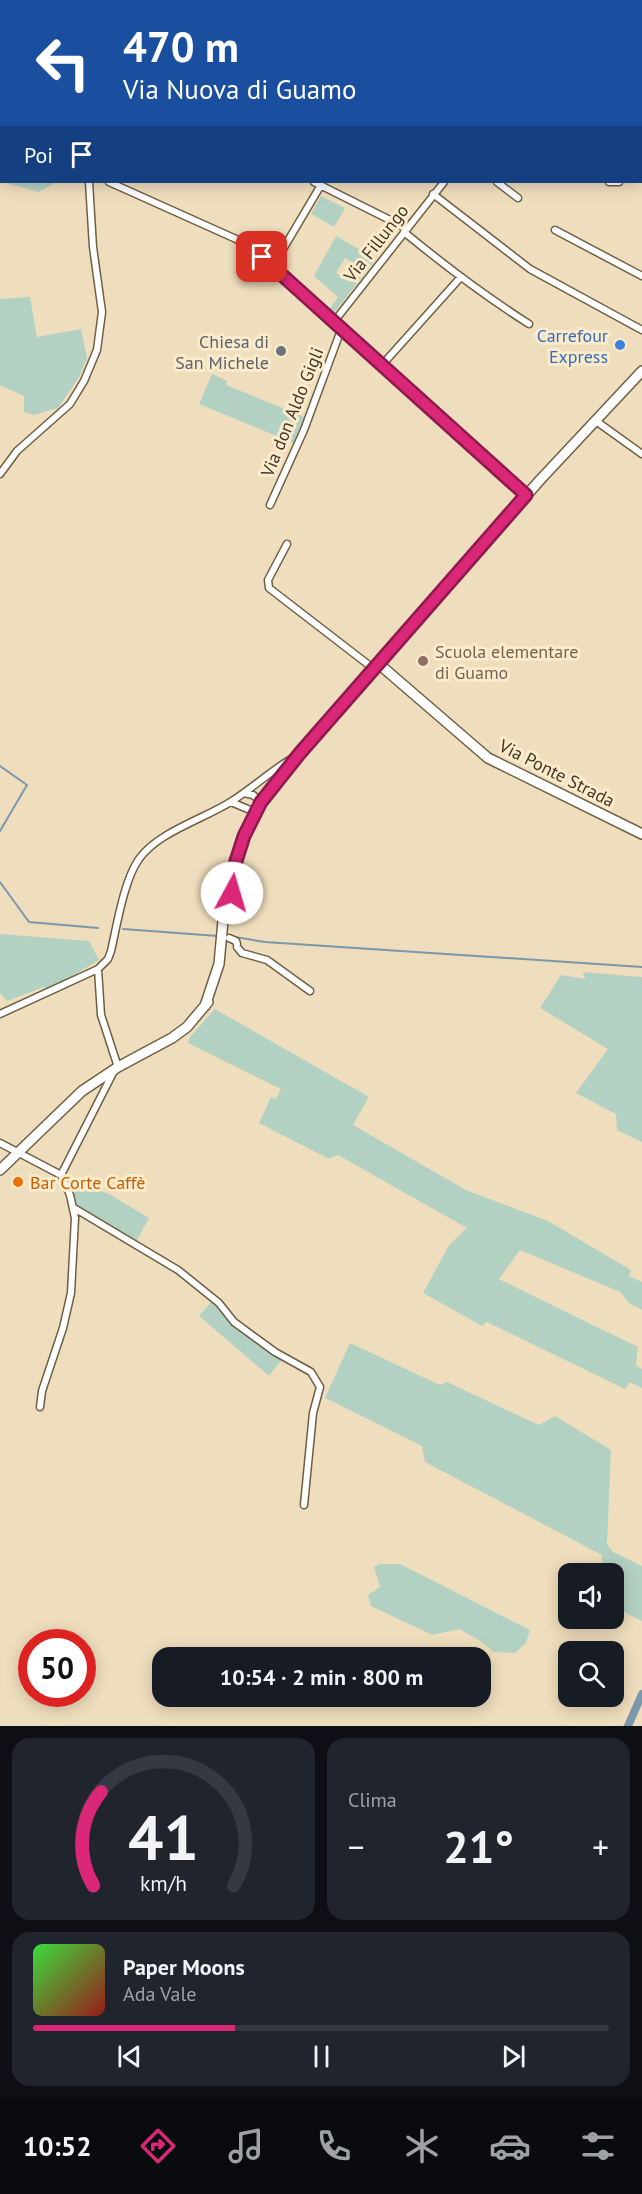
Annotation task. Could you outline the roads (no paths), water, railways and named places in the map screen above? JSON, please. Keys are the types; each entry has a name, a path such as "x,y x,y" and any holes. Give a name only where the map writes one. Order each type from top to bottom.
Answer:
{"main road":[{"path":"205,1006 219,964 230,873 244,836 261,802 299,754 526,495 642,371"},
{"name":"Via Ponte Strada","path":"377,667 488,758 642,834"},
{"path":"0,1170 81,1091 172,1038 187,1027 214,995 234,943 235,864"}],"street":[{"path":"0,474 17,451 70,404 84,381 98,350 102,312 93,247 88,183"},
{"path":"111,183 251,248 526,495"},
{"path":"273,267 317,183 405,230 460,278 530,324"},
{"name":"Via Fillungo","path":"333,323 443,183"},
{"path":"498,183 518,198"},
{"path":"434,194 530,269 642,330"},
{"path":"555,230 642,276"},
{"path":"382,365 460,278"},
{"name":"Via don Aldo Gigli","path":"270,505 304,430 341,330"},
{"path":"596,421 642,454"},
{"path":"287,544 268,580 269,588 377,667"},
{"path":"0,1014 98,969 108,959 111,951 123,899 134,867 140,857 157,842 231,802 299,754"},
{"path":"244,793 253,795 261,802"},
{"path":"231,802 255,812"},
{"path":"234,943 242,953 267,960 310,991"},
{"path":"61,1175 116,1069 101,1015 98,969"},
{"path":"0,1143 61,1175 74,1208 76,1227 71,1293 63,1328 42,1391 40,1407"},
{"path":"74,1208 178,1270 219,1303 234,1322 275,1352 310,1372 320,1387 313,1413 304,1505"}],"waterway":[{"path":"0,766 27,785 0,831"},
{"path":"0,882 29,922 98,928"},
{"path":"123,929 218,936"},
{"path":"235,937 265,942 642,967"},
{"path":"628,1726 642,1694"}],"place":[{"name":"Carrefour Express","path":"620,345"},
{"name":"Chiesa di San Michele","path":"281,351"},
{"name":"Scuola elementare di Guamo","path":"423,661"},
{"name":"Bar Corte Caffè","path":"18,1182"}]}
